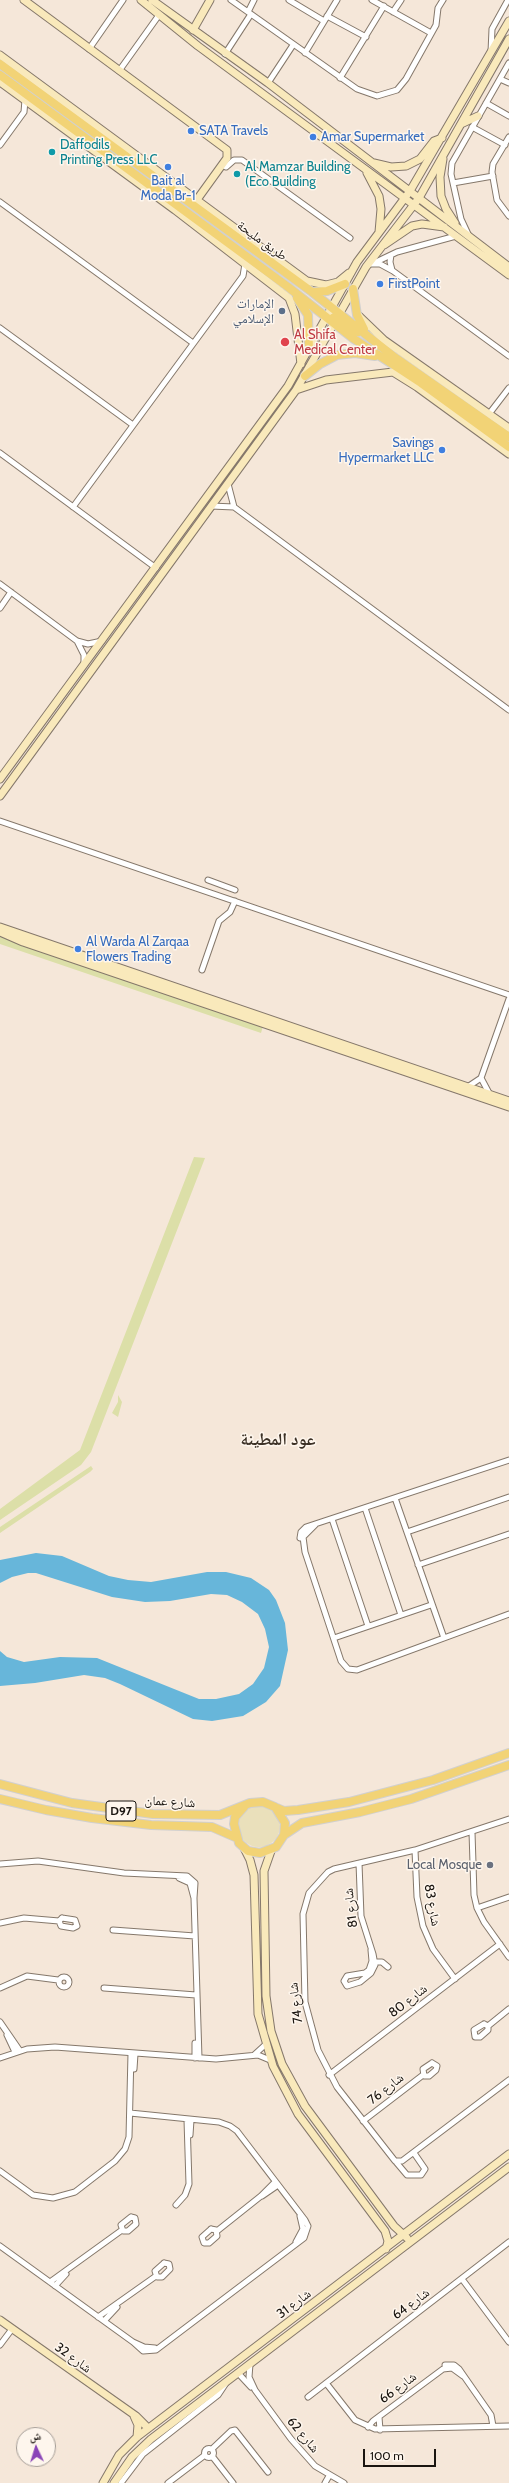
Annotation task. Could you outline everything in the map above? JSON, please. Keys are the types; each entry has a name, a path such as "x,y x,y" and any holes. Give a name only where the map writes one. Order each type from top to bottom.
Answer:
{"main road":[{"name":"طريق مليحة","path":"0,64 312,292 329,312 382,358 421,383 484,432 509,447"},
{"name":"طريق مليحة","path":"0,75 74,128 248,262 329,312 337,319"},
{"path":"59,126 74,128"},
{"path":"145,163 147,172"},
{"path":"248,262 259,263 329,312"},
{"path":"312,292 327,290 345,284"},
{"path":"288,287 308,315 309,350"},
{"path":"353,289 356,310 368,335"},
{"path":"337,319 355,330 368,335 393,356 509,437"},
{"path":"305,376 320,364 337,355 364,353 382,358"},
{"path":"509,1753 426,1782 349,1802 298,1810 284,1810 263,1802 256,1802 244,1807 239,1812 234,1824 235,1837 243,1848 260,1853 276,1847 284,1835 302,1823 360,1812 411,1799 509,1765"},
{"name":"شارع عمان","path":"0,1784 72,1803 153,1814 214,1816 227,1814 244,1807"},
{"name":"شارع عمان","path":"0,1799 84,1817 151,1825 212,1827 235,1837"},
{"path":"275,1807 285,1823 284,1835"}],"street":[{"path":"24,0 226,149 228,154 222,165 196,201"},
{"path":"89,49 123,0"},
{"path":"141,0 198,46 404,198 444,227 470,237 509,267"},
{"path":"152,0 225,54 268,83 410,191 509,275"},
{"path":"193,30 210,0"},
{"path":"231,0 340,78 362,92 372,95 397,90 406,79 431,33 443,0"},
{"path":"225,54 249,13 254,0"},
{"path":"289,0 325,19 366,36"},
{"path":"305,53 337,0"},
{"path":"372,0 431,33"},
{"path":"393,12 401,0"},
{"path":"491,56 492,29 508,0"},
{"path":"340,78 384,6"},
{"path":"119,71 159,15"},
{"path":"0,779 104,640 288,386 352,270 410,191 491,56 509,21"},
{"path":"0,796 296,390 353,289 381,246 419,198 506,49 509,39"},
{"path":"268,83 293,45"},
{"path":"0,55 196,201 312,283 332,284 352,270"},
{"path":"470,237 461,219 453,182 452,163 509,62"},
{"path":"500,78 509,83"},
{"path":"0,82 229,248"},
{"path":"0,145 24,112 25,100"},
{"path":"486,103 509,116"},
{"path":"24,112 38,109"},
{"path":"461,124 478,116"},
{"path":"472,127 505,145"},
{"path":"509,137 493,164 492,176 499,204 509,216"},
{"path":"370,161 391,167 406,166 420,159 434,142 442,138"},
{"path":"444,154 440,177 441,196 459,234"},
{"path":"222,165 226,167 234,160 242,160 350,238"},
{"path":"362,167 375,184 380,196 381,209 379,233"},
{"path":"453,182 492,176"},
{"path":"0,202 194,344"},
{"path":"381,246 392,241 412,226 422,224 444,227"},
{"path":"369,266 391,255 459,234"},
{"path":"391,255 390,265 393,271"},
{"path":"248,262 254,271 286,296 292,304 301,364"},
{"path":"73,507 243,276 248,262"},
{"path":"369,266 380,264 393,271 509,356"},
{"path":"243,276 254,271"},
{"path":"356,310 364,322 384,340 509,428"},
{"path":"0,328 132,425"},
{"path":"296,390 326,380 393,372 417,386 484,432 509,454"},
{"path":"490,414 509,388"},
{"path":"0,453 156,568"},
{"path":"228,484 234,507"},
{"path":"210,506 234,507 509,710"},
{"path":"0,584 77,641 88,644 104,640"},
{"path":"0,608 11,592"},
{"path":"77,641 82,650 84,665"},
{"path":"0,820 509,995"},
{"path":"208,880 235,890"},
{"path":"213,894 217,883"},
{"path":"202,970 219,921 230,912 235,901"},
{"path":"0,923 2,931 23,942 509,1107"},
{"path":"2,931 469,1086 509,1101"},
{"path":"469,1086 481,1078 509,999"},
{"path":"481,1078 489,1094"},
{"path":"509,1460 315,1525 304,1535 305,1552 339,1653 347,1665 362,1667 509,1614"},
{"path":"407,1532 509,1497"},
{"path":"395,1498 444,1638"},
{"path":"366,1508 401,1615"},
{"path":"332,1519 368,1626"},
{"path":"418,1565 509,1534"},
{"path":"334,1638 432,1605"},
{"path":"498,1619 509,1619"},
{"name":"شارع 74","path":"414,2153 425,2169 420,2175 407,2175 363,2121 329,2075 318,2050 306,2011 303,1910 309,1893 328,1872 415,1850 509,1820"},
{"path":"472,1832 474,1895 477,1908 484,1922 509,1956"},
{"path":"243,1848 254,1875 257,2005 265,2045 270,2060 279,2082 295,2110 385,2231 388,2241 386,2249"},
{"path":"271,1850 264,1871 265,1985 269,2019 275,2043 286,2074 299,2099 398,2230 405,2234 406,2243 384,2264"},
{"name":"شارع 83","path":"415,1850 417,1897 423,1926 433,1949 455,1979"},
{"path":"0,1864 38,1861 114,1872 176,1877 190,1883 194,1898 197,2058"},
{"name":"شارع 81","path":"359,1863 361,1916 375,1962"},
{"path":"477,1908 509,1897"},
{"path":"0,1923 24,1918 59,1921"},
{"path":"113,1930 195,1936"},
{"name":"شارع 80","path":"329,2075 500,1944"},
{"name":"شارع 81","path":"352,1986 362,1977 361,1974 367,1972 371,1967 371,1950"},
{"path":"361,1974 349,1975 345,1978 345,1984 352,1986 371,1973 375,1962 382,1962 388,1967"},
{"path":"0,1990 8,1984 27,1976 58,1980"},
{"path":"104,1988 196,1995"},
{"path":"488,2026 509,2009"},
{"path":"0,2022 18,2052"},
{"path":"254,2055 265,2045"},
{"path":"0,2058 18,2052 45,2047 68,2047 228,2060 254,2055 270,2060"},
{"path":"0,2172 37,2197 53,2198 70,2194 109,2166 122,2154 129,2137 133,2053"},
{"name":"شارع 76","path":"363,2121 423,2075"},
{"path":"396,2162 402,2161 414,2153 509,2080"},
{"path":"0,2246 133,2342 150,2348 165,2343 296,2242 304,2238 308,2231 307,2222 234,2128 223,2122 189,2120 130,2113"},
{"path":"176,2205 188,2188 189,2120"},
{"name":"شارع 31","path":"103,2483 120,2455 148,2428 414,2228 509,2154"},
{"name":"شارع 31","path":"117,2481 141,2448 238,2373 384,2264 509,2167"},
{"path":"217,2231 277,2184"},
{"path":"384,2212 400,2226 414,2228"},
{"path":"50,2282 122,2230"},
{"name":"شارع 64","path":"308,2397 508,2245"},
{"path":"55,2286 77,2263"},
{"path":"98,2317 156,2276"},
{"path":"462,2279 509,2342"},
{"path":"104,2321 125,2298"},
{"name":"شارع 32","path":"0,2320 133,2414 148,2428"},
{"path":"0,2345 12,2329"},
{"path":"238,2373 239,2366 257,2346"},
{"name":"شارع 62","path":"250,2364 249,2377 255,2390"},
{"name":"شارع 66","path":"368,2427 431,2377 449,2368 463,2376 500,2426"},
{"name":"شارع 62","path":"238,2373 255,2390 297,2447 315,2466 329,2476 344,2483"},
{"path":"326,2383 355,2420 368,2427 380,2430 509,2426"},
{"path":"133,2414 147,2421 159,2420"},
{"path":"133,2414 138,2425 137,2437"},
{"name":"شارع 66","path":"491,2414 493,2426"},
{"name":"شارع 66","path":"379,2417 380,2430"},
{"path":"117,2481 122,2463 149,2435 148,2428"},
{"path":"168,2483 205,2455 205,2450 212,2449 226,2435 234,2434 243,2437 268,2472"},
{"path":"212,2449 212,2456 231,2481 224,2483"},
{"path":"205,2455 212,2456"},
{"path":"325,2483 329,2476"}],"green space":[{"path":"0,936 263,1026 261,1033 0,944"},
{"path":"194,1157 205,1158 91,1452 81,1465 0,1520 0,1509 80,1450"},
{"path":"118,1395 122,1402 118,1417 112,1413 118,1402"},
{"path":"91,1466 93,1469 90,1472 0,1533 0,1527"}],"sand":[{"path":"255,1805 263,1805 271,1808 277,1814 280,1826 277,1838 271,1844 263,1847 255,1847 247,1844 241,1838 238,1830 238,1822 241,1814 247,1808"}],"water":[{"path":"36,1553 62,1556 109,1576 128,1580 151,1582 207,1572 226,1572 251,1578 269,1590 276,1600 285,1623 288,1650 280,1686 266,1702 243,1716 212,1721 193,1719 105,1678 84,1675 35,1683 0,1686 0,1651 7,1657 24,1662 60,1657 97,1658 199,1699 216,1699 239,1694 253,1684 264,1668 269,1647 265,1629 258,1614 242,1602 227,1595 211,1594 170,1601 145,1602 112,1597 36,1573 28,1573 12,1577 0,1583 0,1560"}],"place":[{"name":"SATA Travels","path":"191,131"},
{"name":"Amar Supermarket","path":"313,137"},
{"name":"Daffodils Printing Press LLC","path":"52,152"},
{"name":"Bait al Moda Br-1","path":"168,167"},
{"name":"Al Mamzar Building (Eco Building","path":"237,174"},
{"name":"FirstPoint","path":"380,284"},
{"name":"الإمارات الإسلامي","path":"282,311"},
{"name":"Al Shifa Medical Center","path":"285,342"},
{"name":"Savings Hypermarket LLC","path":"442,450"},
{"name":"Al Warda Al Zarqaa Flowers Trading","path":"78,949"},
{"name":"Local Mosque","path":"490,1865"}],"district":[{"name":"عود المطينة","path":"278,1440"}]}
